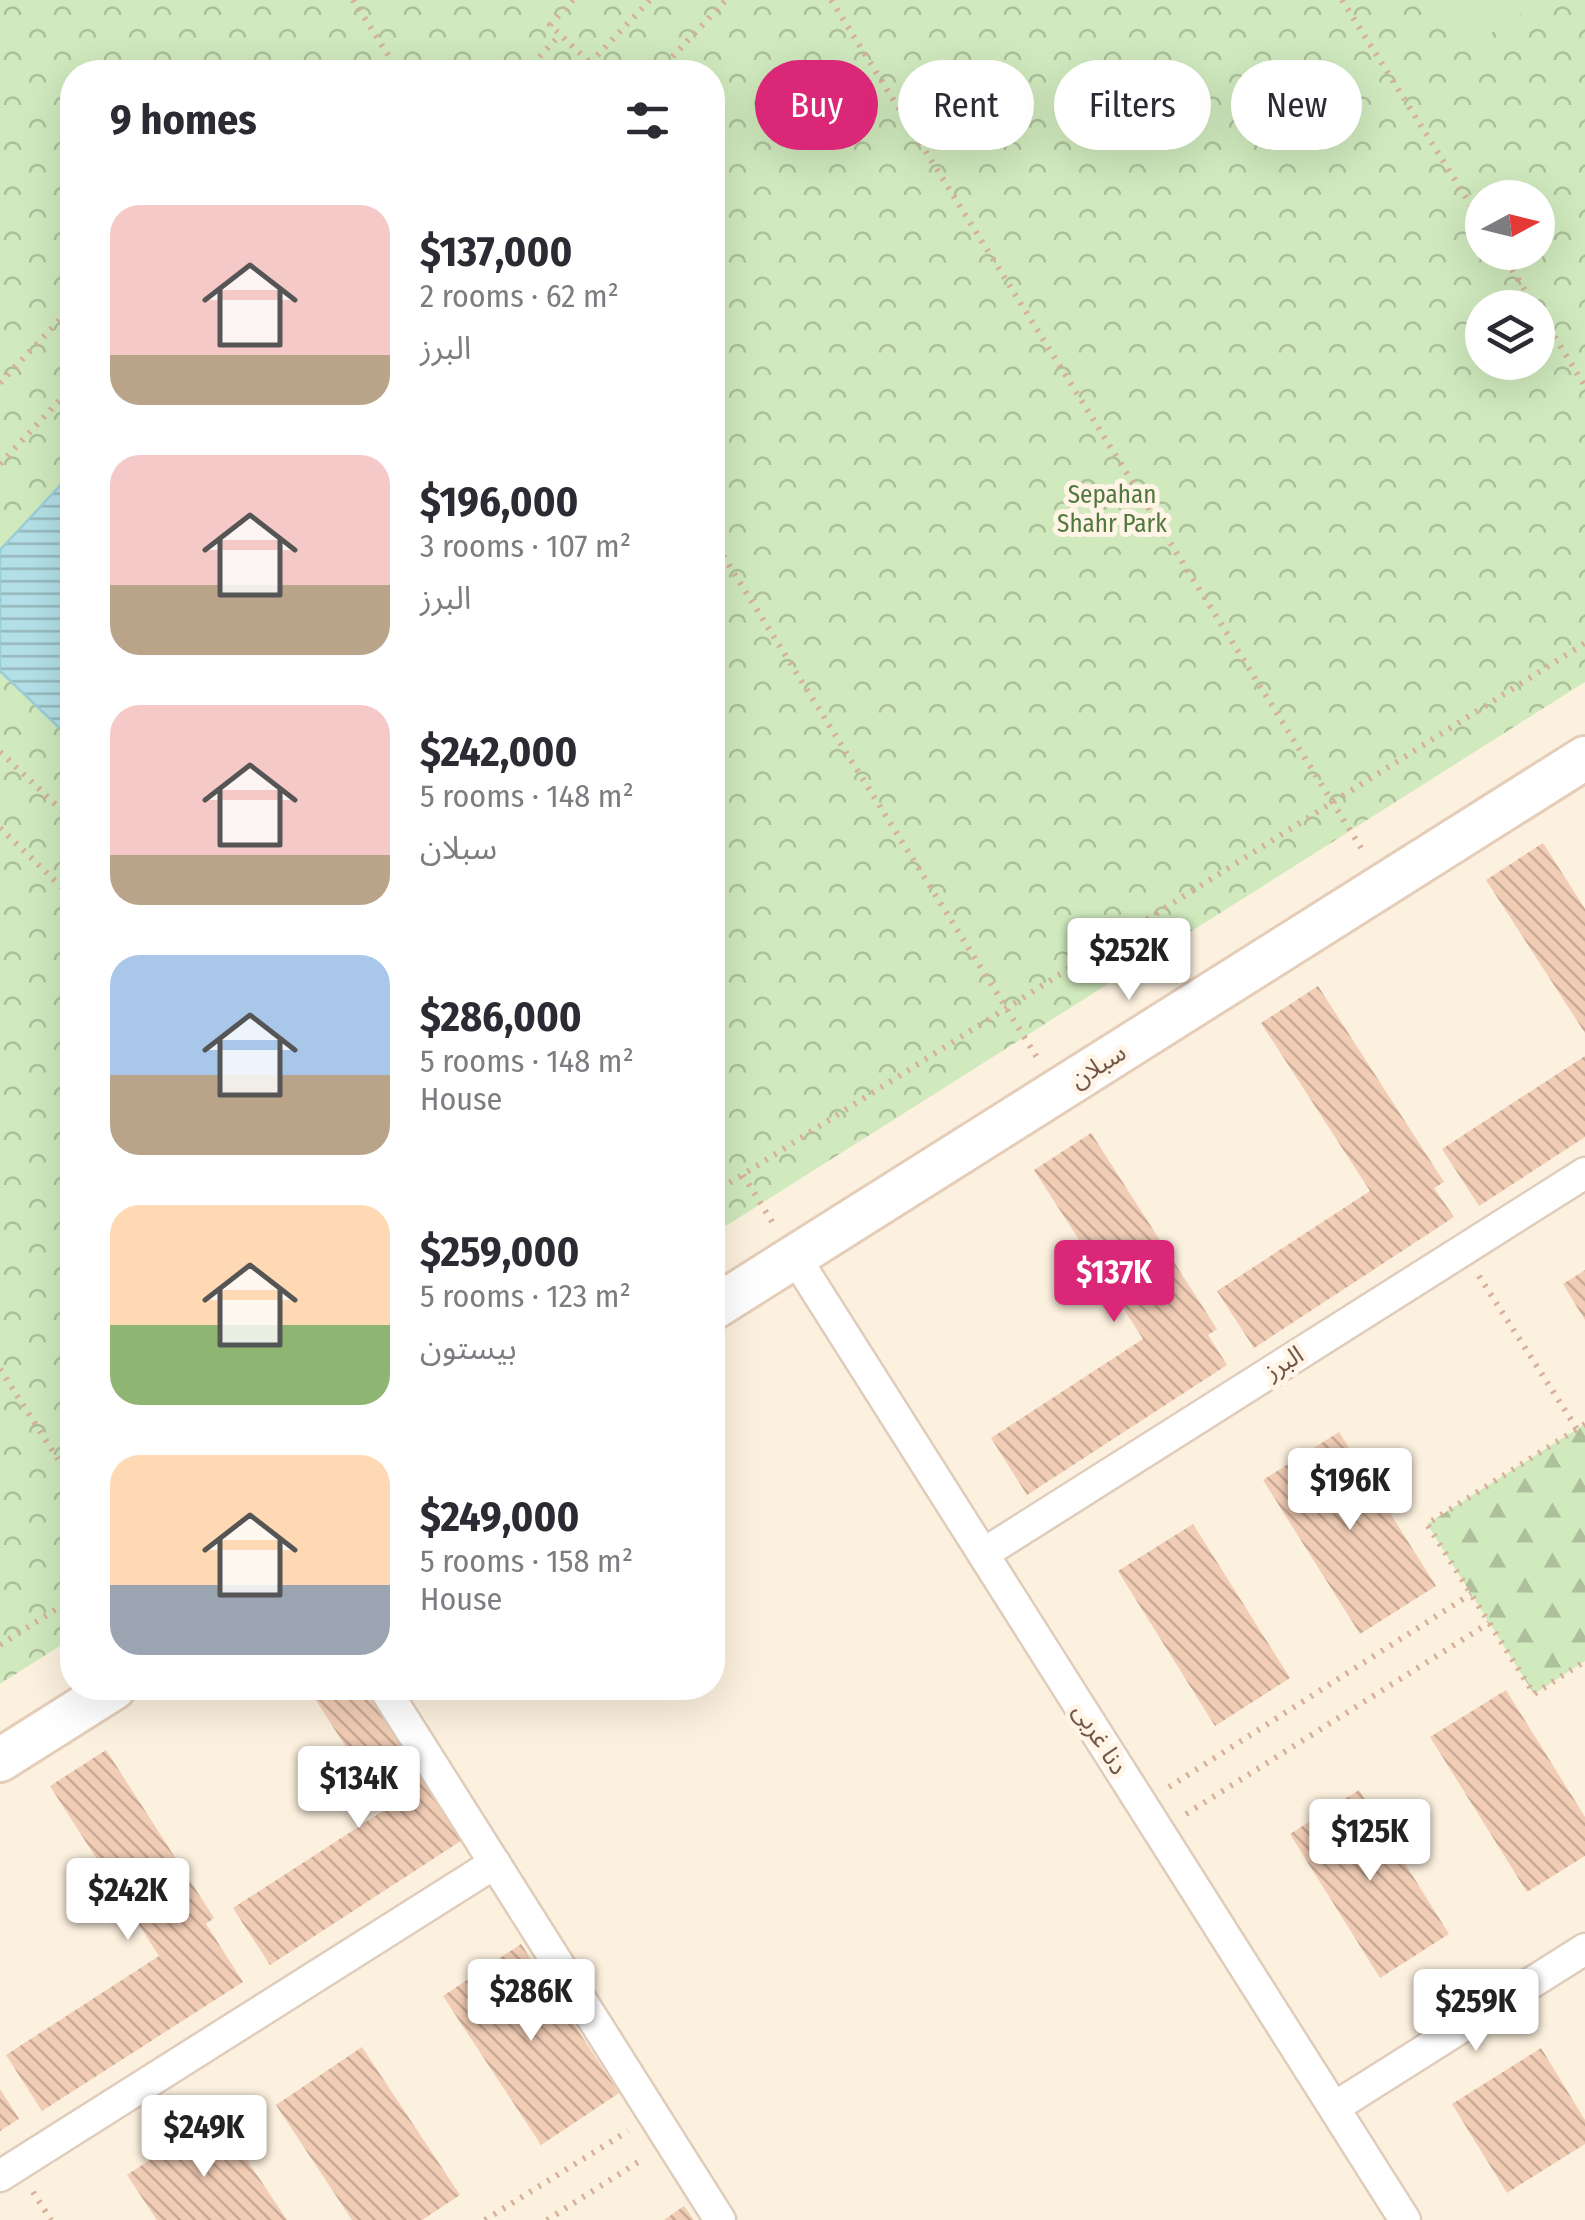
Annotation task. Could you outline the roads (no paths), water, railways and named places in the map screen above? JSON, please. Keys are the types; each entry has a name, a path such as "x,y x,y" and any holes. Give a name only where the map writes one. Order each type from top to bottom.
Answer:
{"street":[{"name":"سبلان","path":"725,1301 1585,758"},
{"name":"البرز","path":"983,1554 1585,1172"},
{"name":"دنا غربی","path":"795,1257 1405,2220"},
{"path":"0,1760 95,1700"},
{"path":"392,1700 720,2220"},
{"path":"0,2176 496,1863"},
{"path":"1335,2107 1585,1949"}],"water":[{"path":"60,486 60,728 0,671 0,550"}],"park label":[{"name":"Sepahan Shahr Park","path":"1112,510"}]}
